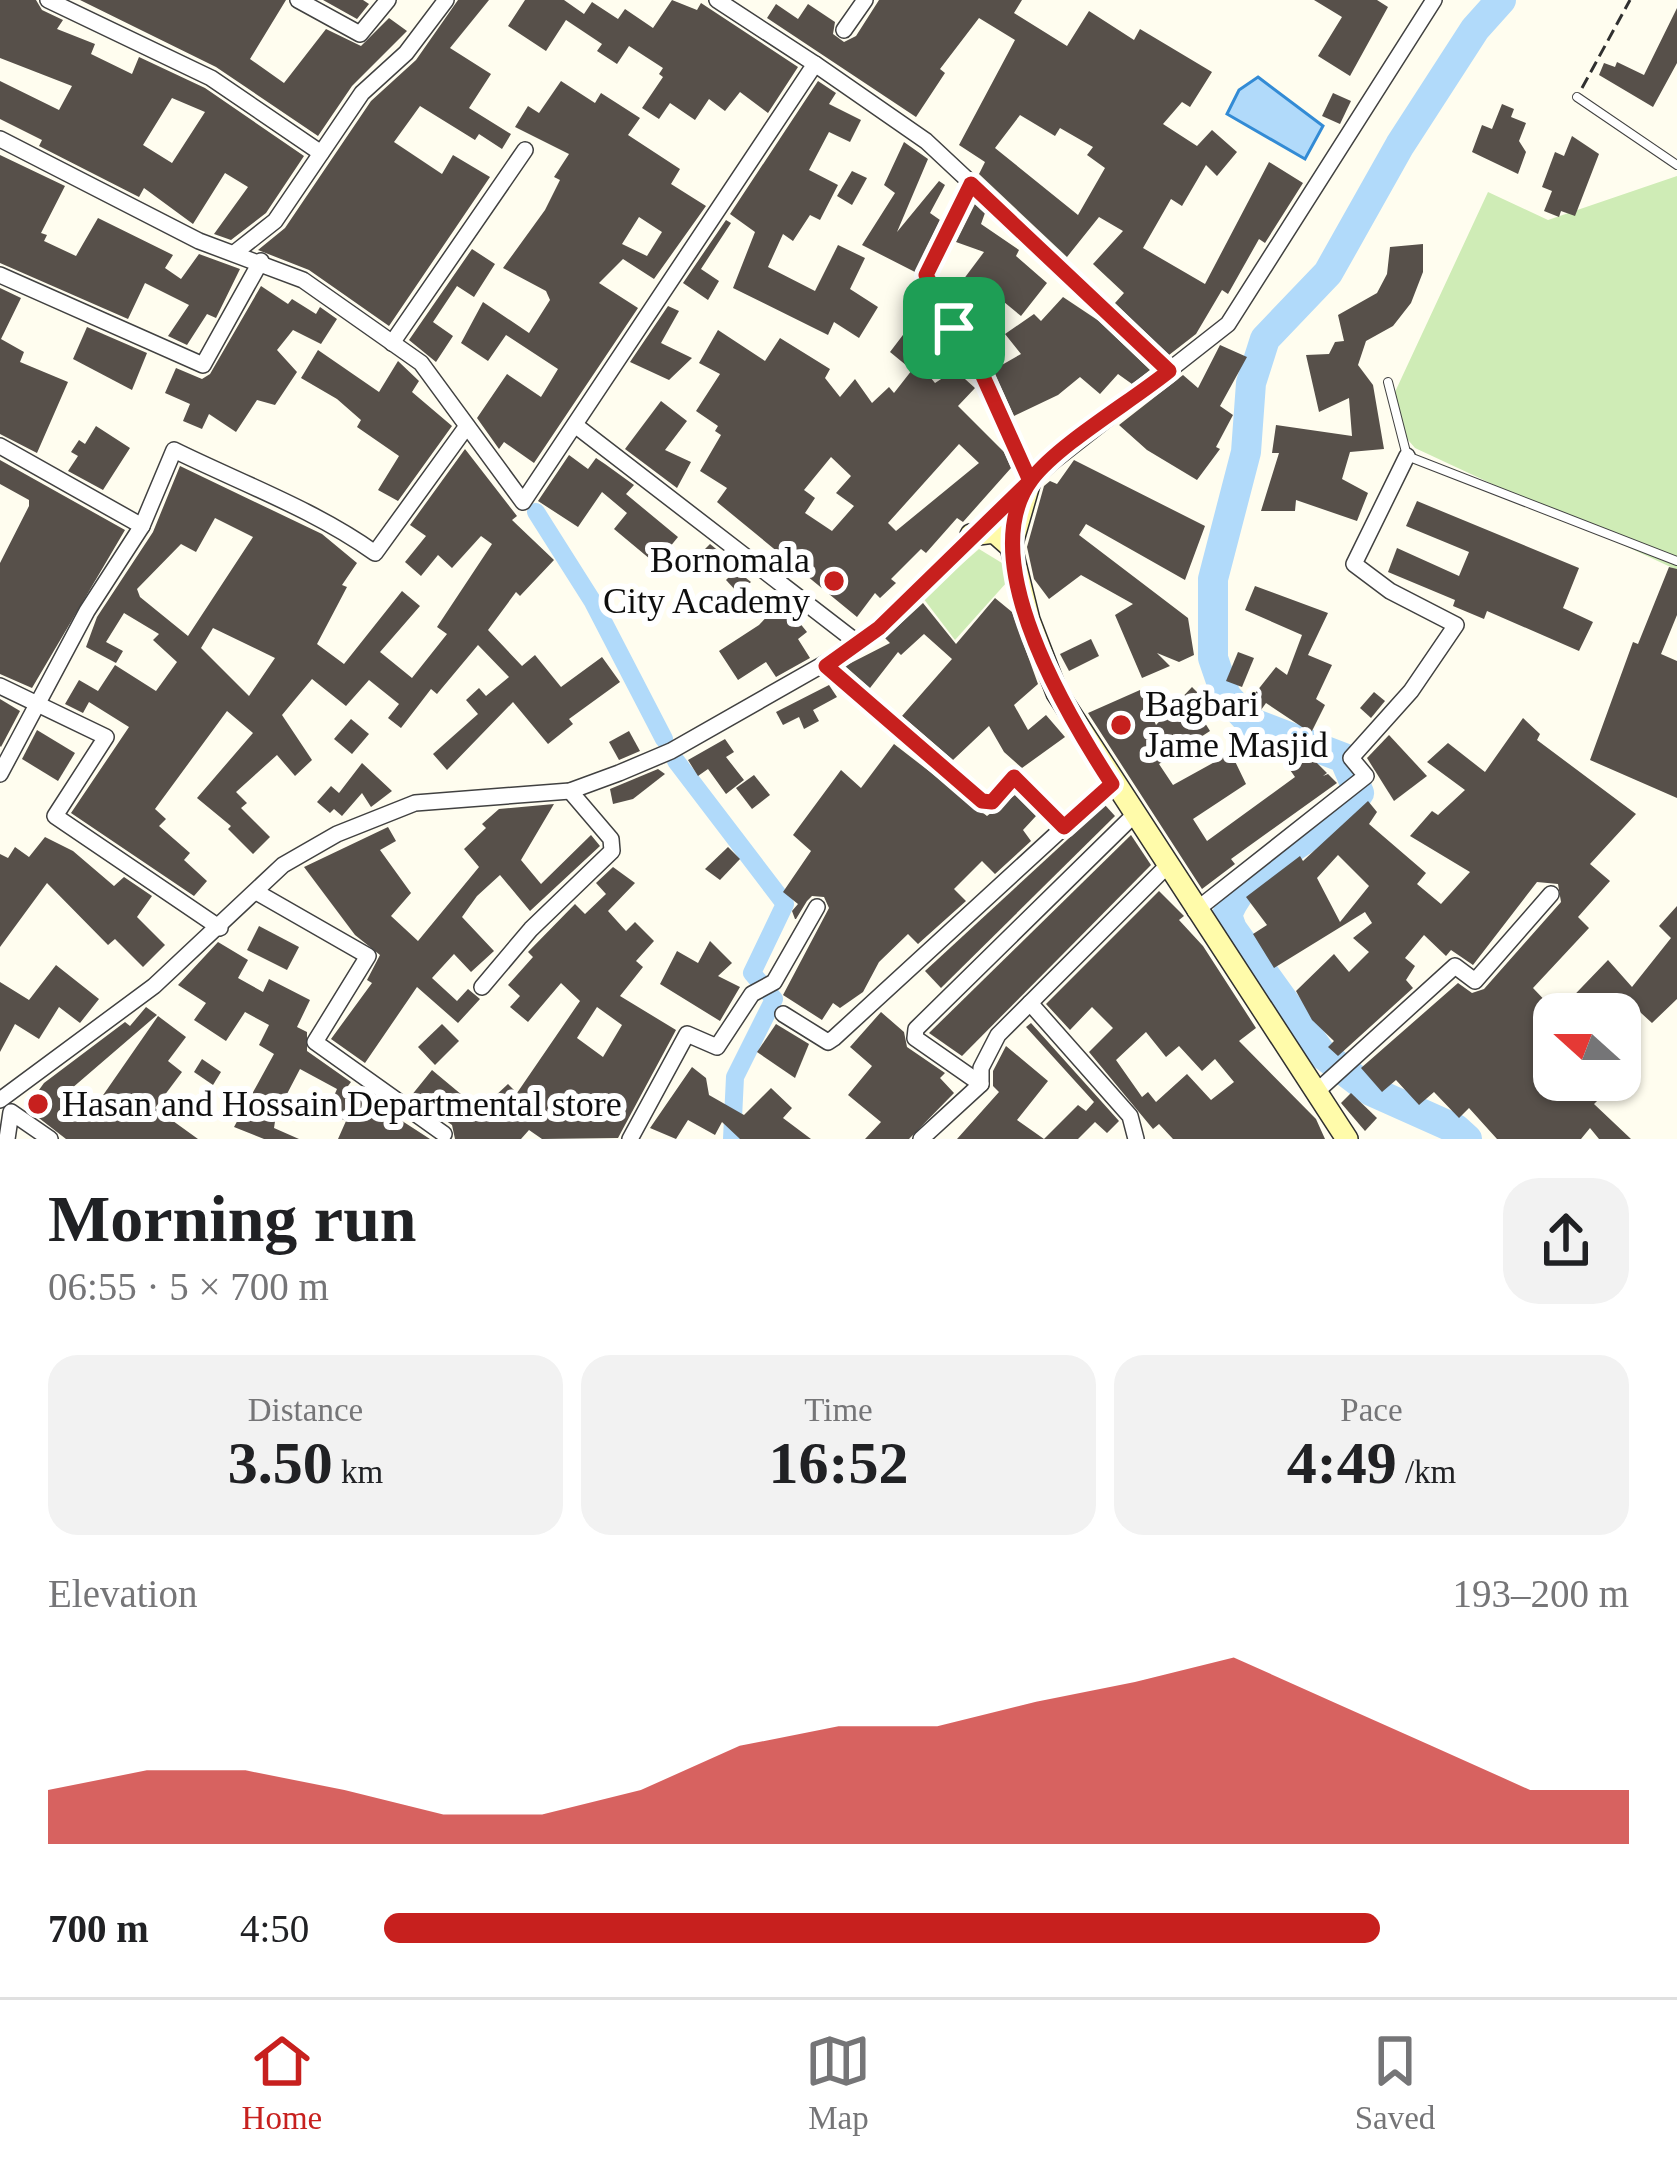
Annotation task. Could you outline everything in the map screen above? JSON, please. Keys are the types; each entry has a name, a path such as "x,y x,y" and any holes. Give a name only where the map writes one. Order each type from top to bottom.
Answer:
{"street":[{"path":"48,0 211,78 321,154"},
{"path":"298,0 360,34 388,0"},
{"path":"238,251 275,221 362,93 406,53 446,0"},
{"path":"719,0 926,141 1169,371"},
{"path":"844,31 865,0"},
{"path":"6,1103 154,986 284,865 319,844 415,803 570,791 671,751 859,644 1030,481 1228,324 1434,0"},
{"path":"0,139 200,241 238,251 303,280 421,363 523,502 815,64"},
{"path":"392,343 525,150"},
{"path":"971,184 926,275 982,374 1030,481 1011,547 1029,620 1057,693 1347,1139"},
{"path":"0,275 202,364 261,261"},
{"path":"574,425 859,644"},
{"path":"0,774 87,611 142,526 174,450 271,499 337,524 375,553 467,426"},
{"path":"0,446 142,526"},
{"path":"1195,911 1366,776 1352,758 1411,691 1456,625 1390,591 1354,564 1407,456"},
{"path":"971,535 994,532 1011,547"},
{"path":"826,666 982,801 992,802 1014,777 1064,827"},
{"path":"0,686 106,736 55,816 220,928"},
{"path":"783,1013 828,1042 834,1038 1112,784"},
{"path":"482,987 531,929 613,851 611,839 570,791"},
{"path":"981,1084 915,1038 916,1029 1133,816"},
{"path":"921,1139 981,1084 981,1068 998,1035 1166,867"},
{"path":"258,893 368,956 315,1042 444,1134"},
{"path":"1316,1093 1455,966 1475,981 1551,894"},
{"path":"630,1139 687,1034 717,1047 752,994 774,982 817,907"},
{"path":"1030,1003 1130,1117 1136,1139"},
{"path":"6,1103 7,1139"},
{"path":"6,1103 50,1139"}],"lane":[{"path":"1577,97 1677,165"},
{"path":"1388,382 1407,456 1677,561"}],"path":[{"path":"1577,97 1630,0"}],"green space":[{"path":"1677,176 1677,570 1415,448 1403,434 1395,392 1488,192 1548,220"},
{"path":"979,549 1002,563 1007,582 955,640 923,598"}],"water":[{"path":"1258,77 1323,126 1305,159 1227,114 1239,90"}],"building":[{"path":"0,0 36,0 42,10 63,20 57,29 95,44 91,54 132,74 139,57 205,88 304,156 266,213 231,240 214,234 248,187 225,173 193,224 144,188 139,197 39,146 42,140 0,119 0,81 59,110 72,86 0,58","holes":["172,98 205,112 172,163 143,145"]},
{"path":"80,0 286,0 250,59 284,83 326,29 361,46 389,18 407,31 352,86 318,136 216,67"},
{"path":"323,0 363,0 369,4 357,19"},
{"path":"458,0 489,0 450,48 491,74 469,108 511,134 502,149 479,134 475,140 420,106 394,142 442,174 453,155 490,177 389,326 309,270 258,250 285,228 371,101 416,60"},
{"path":"525,0 564,0 584,14 592,2 618,19 625,9 653,28 672,0 697,10 701,3 798,67 768,113 740,92 725,111 709,99 695,120 670,103 659,119 642,108 663,77 659,74 663,68 629,46 617,64 597,51 602,44 566,20 546,51 508,26"},
{"path":"879,0 1022,0 1014,13 1067,46 1089,11 1134,40 1140,29 1212,72 1190,107 1182,102 1163,124 1197,146 1212,130 1237,152 1217,176 1206,165 1182,206 1171,199 1143,248 1205,284 1269,162 1303,183 1265,243 1259,239 1228,294 1222,290 1196,334 1169,355 1115,303 1124,293 1093,264 1123,231 1099,217 1067,257 979,174 985,162 959,145 1015,40 979,18 940,69 945,73 916,117 767,18 776,4 798,19 808,4 835,22 833,34 844,42 856,36","holes":["1020,115 1055,136 1060,128 1093,147 1087,155 1105,168 1078,215 995,148"]},
{"path":"1314,0 1377,0 1388,7 1350,76 1318,56 1342,17"},
{"path":"1677,8 1677,63 1653,107 1599,75 1604,63 1615,67 1617,62 1644,75"},
{"path":"561,81 595,103 601,93 640,118 628,135 680,169 671,184 706,206 654,279 623,259 599,283 638,308 534,463 504,442 499,449 477,418 507,374 541,397 558,369 506,335 488,361 461,343 483,302 529,333 550,300 546,291 503,268 545,210 560,180 554,177 569,154 515,127 528,106 539,113","holes":["639,217 662,232 647,256 622,244"]},
{"path":"818,81 836,93 829,104 861,120 850,142 829,132 809,170 838,185 820,220 810,215 793,241 783,234 768,267 815,291 838,245 865,258 850,289 878,307 859,338 834,322 828,335 733,288 755,232 730,214"},
{"path":"1333,93 1351,101 1340,124 1322,116"},
{"path":"1502,104 1514,109 1511,117 1526,123 1519,141 1526,152 1518,174 1472,152 1482,125 1492,129"},
{"path":"1572,136 1599,154 1575,216 1561,211 1559,217 1544,211 1552,191 1542,187 1555,152 1564,156"},
{"path":"904,142 928,159 897,232 939,181 945,185 930,213 940,220 915,272 862,245 895,193 884,185"},
{"path":"0,155 65,186 41,233 47,235 44,241 76,256 98,218 173,255 165,268 181,279 199,254 240,269 216,318 207,314 187,345 168,336 189,305 145,283 128,319 0,263"},
{"path":"852,171 867,178 852,205 837,196"},
{"path":"975,204 985,213 981,224 1019,250 1016,256 1047,283 1021,316 1004,302 973,330 951,296 984,252 956,242"},
{"path":"726,220 731,223 701,269 719,281 708,300 683,283"},
{"path":"1423,244 1423,272 1411,303 1393,326 1366,341 1358,365 1373,385 1384,449 1350,452 1342,479 1368,493 1357,521 1296,500 1295,511 1261,511 1279,453 1272,453 1276,425 1352,436 1349,398 1319,412 1306,355 1329,354 1335,342 1344,341 1338,315 1377,293 1387,274 1390,247"},
{"path":"472,249 495,264 474,297 457,286 433,322 453,336 436,362 409,340"},
{"path":"261,286 288,304 292,299 316,314 320,307 337,319 321,344 293,330 277,350 297,372 275,405 257,400 236,432 209,414 202,429 183,421 190,404 165,393 176,368 202,379 210,374"},
{"path":"0,288 21,298 1,339 24,352 20,362 68,382 37,453 0,434"},
{"path":"1063,297 1099,321 1150,370 1132,384 1118,374 1100,394 1080,377 1058,395 1014,416 993,370 1021,354 1005,334 1034,314 1041,321"},
{"path":"668,306 679,311 661,343 692,358 669,380 630,362"},
{"path":"87,327 147,353 132,390 73,359"},
{"path":"909,327 945,356 926,372 935,383 955,370 975,388 958,406 1004,452 1011,468 963,522 957,518 926,553 921,549 891,579 896,583 880,598 875,593 857,617 717,502 727,488 700,471 721,435 715,431 718,426 696,411 720,374 699,363 718,330 765,361 780,338 830,369 825,378 840,397 855,379 872,403 889,387 894,393 912,370 890,352","holes":["959,444 979,463 896,531 888,523","831,457 851,476 836,493 854,506 832,531 805,513 815,498 804,490"]},
{"path":"1220,345 1247,357 1220,406 1233,415 1216,447 1220,449 1197,480 1147,450 1119,425 1183,375 1198,388"},
{"path":"318,350 379,392 398,361 419,381 412,392 452,426 398,501 378,490 399,456 357,427 361,420 337,399 301,378"},
{"path":"661,401 687,421 665,450 691,462 677,488 625,449"},
{"path":"96,426 130,448 103,490 68,471 78,456 71,452 79,440 85,444"},
{"path":"465,449 517,516 512,520 554,560 520,596 516,592 488,630 522,666 535,655 561,687 602,657 620,682 569,719 573,724 548,744 513,702 447,770 433,754 478,714 466,700 479,688 486,696 509,677 478,645 437,694 431,689 401,728 388,718 399,704 369,680 346,706 312,679 282,715 312,760 295,776 277,755 236,792 247,803 241,808 270,837 253,854 228,829 231,826 197,798 253,733 227,711 155,809 166,819 159,826 190,853 184,860 207,881 194,896 71,813 129,727 89,702 83,713 65,704 79,680 98,691 115,665 156,691 177,662 153,640 159,634 124,613 106,642 123,651 116,663 86,647 97,617 153,532 180,466 322,534 357,563 342,585 347,587 317,644 344,664 402,591 420,606 380,652 412,678 447,634 437,627 492,544 481,536 452,568 438,555 421,576 405,562 426,536 410,525","holes":["215,518 253,537 188,636 140,597 137,589 181,544 196,552","213,628 275,658 249,696 201,648"]},
{"path":"569,455 588,469 596,458 634,485 626,494 678,537 656,564 614,529 627,513 602,492 578,527 538,501"},
{"path":"0,460 125,530 32,688 0,674 0,563 29,500 0,484"},
{"path":"1074,460 1205,526 1185,580 1086,524 1079,535 1188,618 1194,655 1179,662 1157,653 1170,666 1142,678 1115,615 1133,604 1081,575 1049,599 1034,579 1027,547 1044,486 1050,481 1057,484"},
{"path":"1417,501 1579,568 1563,608 1593,622 1579,651 1487,611 1484,619 1453,606 1455,600 1388,572 1397,548 1459,576 1469,552 1406,526"},
{"path":"710,544 731,561 722,574 699,555"},
{"path":"1669,567 1677,569 1677,615 1661,654 1677,661 1677,798 1590,760 1633,642 1638,644"},
{"path":"736,570 751,582 738,593 726,580"},
{"path":"1255,586 1328,613 1308,655 1332,665 1316,699 1325,705 1311,733 1266,703 1261,710 1249,701 1276,667 1287,675 1302,635 1245,610"},
{"path":"995,598 1012,612 1038,684 1014,705 1028,730 1046,715 1065,737 1022,768 1004,752 989,726 953,760 902,716 952,659 924,634 901,655 898,652 870,688 845,666 890,643 885,638 923,603 956,644"},
{"path":"782,601 807,632 798,639 810,658 776,677 766,662 738,680 719,651 759,625"},
{"path":"1091,639 1099,656 1069,671 1060,654"},
{"path":"1238,652 1254,658 1242,687 1226,681"},
{"path":"829,685 837,697 813,710 819,721 804,729 799,717 783,725 776,712"},
{"path":"1192,687 1201,696 1195,707 1210,731 1159,764 1173,785 1231,753 1246,784 1193,819 1207,841 1295,777 1288,767 1305,751 1327,773 1323,776 1328,774 1337,783 1231,859 1235,864 1202,889 1088,713 1140,690 1156,725"},
{"path":"1374,692 1385,701 1371,718 1360,708"},
{"path":"0,699 20,711 1,747 0,746"},
{"path":"1523,718 1540,734 1537,740 1636,814 1590,864 1610,881 1578,917 1589,928 1533,988 1538,993 1533,993 1533,1101 1597,1101 1594,1104 1631,1139 1599,1139 1590,1128 1581,1139 1497,1139 1469,1108 1459,1118 1434,1092 1419,1105 1396,1080 1382,1092 1361,1068 1458,983 1472,993 1484,989 1561,902 1558,884 1537,882 1473,965 1451,950 1446,956 1424,935 1405,958 1415,966 1406,980 1413,988 1338,1056 1328,1047 1334,1041 1312,1020 1296,991 1334,954 1349,972 1369,952 1353,938 1372,923 1365,912 1274,968 1253,934 1267,925 1246,897 1300,856 1303,861 1368,801 1377,812 1369,824 1426,873 1417,884 1441,904 1470,872 1410,836 1432,811 1438,815 1465,790 1427,762 1448,743 1485,772","holes":["1338,855 1369,886 1340,922 1317,878"]},
{"path":"351,719 369,734 352,754 334,739"},
{"path":"37,730 75,753 58,781 22,759"},
{"path":"629,731 640,751 619,760 609,742"},
{"path":"1389,735 1427,776 1394,801 1367,758"},
{"path":"725,739 734,752 726,757 744,780 726,794 708,769 698,776 688,760"},
{"path":"894,744 987,816 1015,795 1036,816 1023,830 1031,841 995,874 982,861 954,889 966,901 918,944 908,934 879,962 863,992 840,1008 833,1003 822,1020 783,995 829,908 824,897 812,896 795,919 792,911 798,904 783,892 811,851 793,835 841,770 861,788"},
{"path":"362,763 392,791 371,807 362,793 342,816 317,802 331,786 339,793"},
{"path":"658,769 665,774 633,799 613,804 610,789"},
{"path":"754,775 770,795 752,809 736,788"},
{"path":"554,804 521,860 541,884 591,835 600,846 530,911 500,875 477,896 462,917 494,951 471,972 454,954 432,978 457,1001 468,989 480,999 458,1023 417,987 365,1063 331,1039 372,983 367,980 380,955 355,935 304,867 388,827 396,841 380,850 411,893 391,916 418,941 479,867 464,849 486,828 482,824 499,809"},
{"path":"1105,805 1115,816 941,988 925,971"},
{"path":"1131,835 1151,865 962,1056 929,1033"},
{"path":"45,837 73,851 114,886 124,877 152,896 137,917 165,945 143,967 115,939 108,945 47,883 0,947 0,854 8,858 15,847 29,857"},
{"path":"728,847 740,859 720,880 705,869"},
{"path":"613,867 635,883 608,911 626,931 635,922 654,941 636,961 643,967 620,996 676,1030 618,1138 542,1139 529,1130 521,1139 455,1139 452,1125 411,1096 432,1070 480,1110 508,1084 517,1093 580,1001 561,983 528,1022 510,1007 520,996 508,985 533,957 528,952 575,904 585,914 606,894 596,883","holes":["597,1007 622,1025 603,1057 577,1038"]},
{"path":"1159,891 1184,916 1179,920 1203,946 1256,1028 1239,1041 1316,1119 1325,1139 1173,1139 1159,1124 1153,1129 1089,1052 1113,1028 1092,1007 1070,1030 1046,1004","holes":["1146,1032 1166,1057 1179,1046 1202,1071 1215,1059 1234,1082 1211,1100 1187,1074 1156,1102 1148,1092 1142,1097 1116,1060"]},
{"path":"1677,906 1677,999 1652,1023 1641,1013 1641,993 1576,993 1608,960 1632,987 1671,938 1659,926"},
{"path":"259,926 299,947 287,970 247,950"},
{"path":"710,941 732,963 718,976 740,987 720,1021 660,984 677,951 698,963"},
{"path":"218,942 248,960 238,978 263,992 269,979 310,1000 297,1027 307,1032 307,1051 351,1082 348,1086 430,1139 338,1139 346,1121 327,1112 337,1089 300,1069 274,1128 299,1139 264,1139 234,1127 274,1054 259,1045 269,1025 245,1012 226,1041 194,1020 206,1003 178,985"},
{"path":"56,965 99,999 80,1023 59,1007 39,1039 15,1024 0,1052 0,982 29,1000"},
{"path":"146,1007 157,1015 64,1095 90,1114 158,1016 186,1037 168,1061 182,1072 155,1108 198,1139 66,1139 26,1108 44,1083 125,1022 130,1026"},
{"path":"881,1012 904,1032 907,1047 945,1073 940,1078 954,1093 909,1139 865,1139 881,1122 848,1095 872,1066 850,1047"},
{"path":"1031,1023 1119,1121 1107,1133 1095,1122 1078,1139 1044,1139 1078,1105 1086,1111 1094,1102 1026,1027"},
{"path":"442,1024 459,1041 435,1065 418,1047"},
{"path":"776,1024 809,1044 795,1078 757,1052"},
{"path":"1006,1046 1048,1081 1017,1120 1044,1139 957,1139 999,1092 993,1086 993,1071"},
{"path":"202,1059 221,1072 213,1085 194,1072"},
{"path":"692,1067 706,1078 709,1095 744,1115 771,1088 792,1108 783,1118 811,1139 740,1139 722,1122 715,1135 688,1120 676,1139 650,1128"},
{"path":"1351,1093 1377,1118 1365,1131 1341,1103"}],"waterway":[{"path":"1467,1139 1456,1129 1371,1091 1321,1053 1232,929 1227,915 1252,879 1359,793 1344,758 1250,722 1226,696 1213,658 1213,579 1246,452 1251,383 1265,339 1328,273 1400,145 1475,29 1501,0"},
{"path":"536,512 593,602 664,739"},
{"path":"676,761 785,904 752,973 774,999 735,1077 732,1139"}],"place":[{"name":"Bornomala City Academy","path":"834,581"},
{"name":"Bagbari Jame Masjid","path":"1121,725"},
{"name":"Hasan and Hossain Departmental store","path":"38,1104"}],"route":[{"path":"954,328 926,275 971,184 1169,371 1030,481 1015,526 1011,547 1037,644 1073,724 1112,784 1064,827 1014,777 992,802 982,801 826,666 879,628 1030,481 982,374 954,328"}]}
